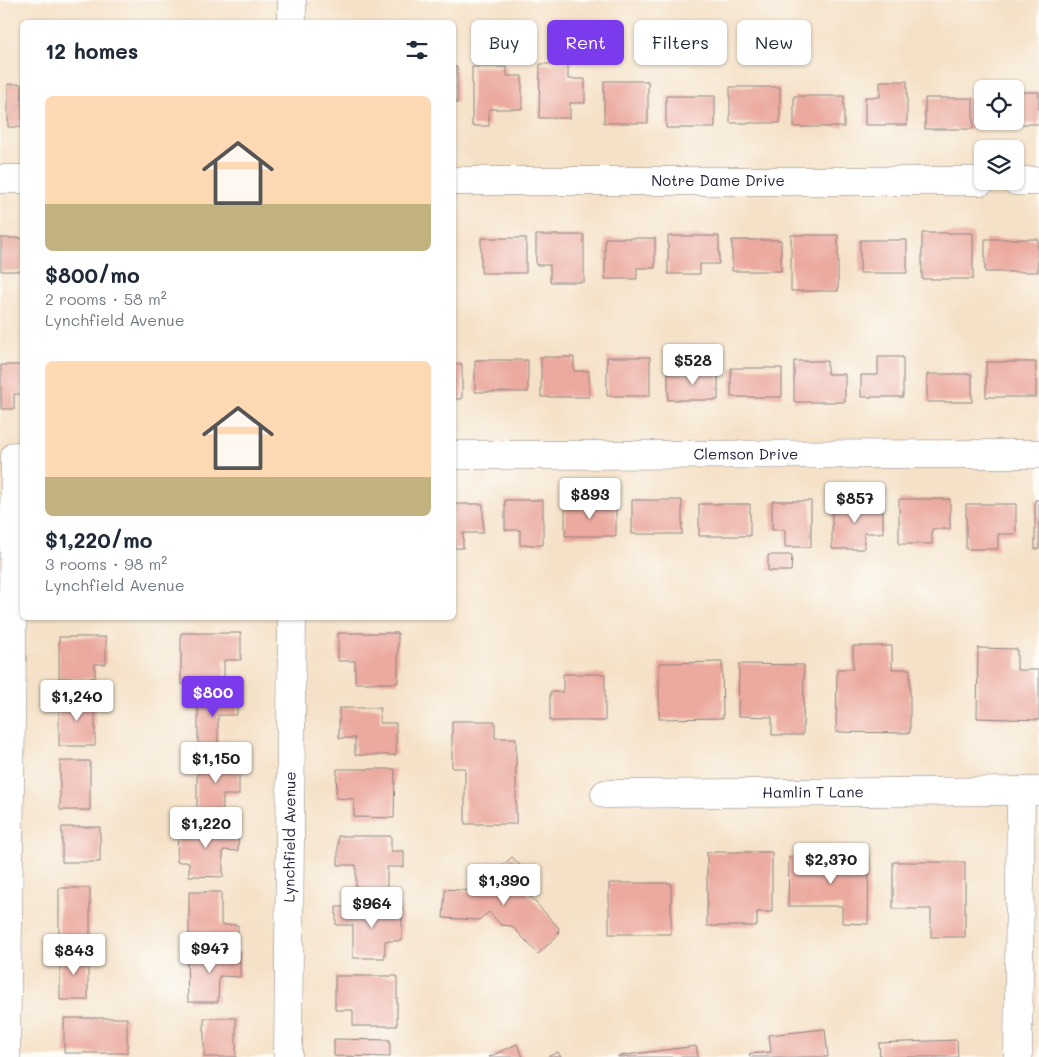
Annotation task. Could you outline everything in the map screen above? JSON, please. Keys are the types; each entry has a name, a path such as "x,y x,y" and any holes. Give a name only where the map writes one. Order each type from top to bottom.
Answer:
{"street":[{"path":"292,0 292,20"},
{"path":"0,179 20,180"},
{"name":"Notre Dame Drive","path":"456,181 974,181"},
{"path":"1024,181 1039,181"},
{"name":"Clemson Drive","path":"456,455 1039,454"},
{"path":"6,1057 13,456"},
{"name":"Lynchfield Avenue","path":"288,1057 292,620"},
{"name":"Hamlin T Lane","path":"605,794 1030,791 1018,1057"}],"building":[{"path":"540,64 568,65 568,79 585,79 585,103 570,103 570,118 539,118"},
{"path":"456,67 457,67 456,103"},
{"path":"472,67 507,67 507,76 522,76 522,109 489,109 489,126 472,126"},
{"path":"604,81 648,81 648,123 604,123"},
{"path":"880,81 907,81 907,125 865,125 865,97 880,97"},
{"path":"8,84 20,84 20,127 8,127"},
{"path":"730,87 780,87 780,123 730,123"},
{"path":"1024,92 1039,92 1039,124 1024,124"},
{"path":"666,96 715,96 715,128 666,128"},
{"path":"794,96 844,96 844,127 794,127"},
{"path":"925,98 973,98 973,129 925,129"},
{"path":"922,233 973,233 973,279 922,279"},
{"path":"536,235 584,235 584,282 550,282 550,265 536,265"},
{"path":"791,235 838,235 838,291 791,291"},
{"path":"668,236 719,236 719,264 700,264 700,274 668,274"},
{"path":"1,238 20,238 20,271 1,271"},
{"path":"481,238 526,238 526,273 481,273"},
{"path":"605,238 655,238 655,268 637,268 637,279 605,279"},
{"path":"985,239 1038,239 1038,272 985,272"},
{"path":"732,240 781,240 781,271 732,271"},
{"path":"860,240 907,240 907,273 860,273"},
{"path":"541,357 574,357 574,371 589,371 589,397 541,397"},
{"path":"607,357 650,357 650,396 607,396"},
{"path":"878,357 903,357 903,397 861,397 861,375 878,375"},
{"path":"475,360 528,360 528,392 475,392"},
{"path":"794,361 827,361 827,374 845,374 845,402 794,402"},
{"path":"986,362 1036,362 1036,397 986,397"},
{"path":"456,364 462,364 462,399 456,399"},
{"path":"1,365 20,365 20,394 14,394 14,409 1,409"},
{"path":"731,368 782,368 782,397 731,397"},
{"path":"668,373 718,373 718,400 668,400"},
{"path":"927,374 972,374 972,402 927,402"},
{"path":"899,499 950,499 950,529 932,529 932,544 899,544"},
{"path":"505,500 543,500 543,545 520,545 520,530 505,530"},
{"path":"632,500 682,500 682,534 632,534"},
{"path":"1035,500 1039,500 1039,549 1035,549"},
{"path":"772,501 811,501 811,547 785,547 785,530 772,530"},
{"path":"456,504 483,504 483,533 463,533 463,548 456,548"},
{"path":"699,504 750,504 750,536 699,536"},
{"path":"832,504 883,504 883,533 864,533 864,549 832,549"},
{"path":"966,504 1016,504 1016,534 998,534 998,549 966,549"},
{"path":"565,505 616,505 616,536 565,536"},
{"path":"768,555 792,555 791,571 768,571"},
{"path":"181,633 241,633 241,660 224,660 224,684 181,684"},
{"path":"338,633 398,633 398,683 355,683 355,661 338,661"},
{"path":"59,637 106,637 106,664 95,664 95,678 59,678"},
{"path":"853,646 892,646 892,669 910,669 910,733 836,732 837,669 853,669"},
{"path":"978,648 1017,649 1017,670 1039,670 1039,720 977,718"},
{"path":"722,662 723,718 659,719 659,663"},
{"path":"739,664 804,665 803,735 772,735 772,717 738,716"},
{"path":"563,674 605,674 605,721 550,721 550,692 563,692"},
{"path":"59,698 95,698 95,746 59,746"},
{"path":"198,698 237,698 237,715 218,715 218,746 198,746"},
{"path":"339,708 380,708 380,723 396,723 396,755 355,755 355,738 339,738"},
{"path":"452,721 495,721 495,738 516,738 516,824 465,824 465,768 452,768"},
{"path":"60,761 90,761 90,810 60,810"},
{"path":"197,762 239,762 239,795 223,795 223,810 197,810"},
{"path":"337,769 395,769 394,818 354,817 354,799 336,798"},
{"path":"62,827 100,827 100,862 62,862"},
{"path":"178,827 239,828 238,851 223,850 223,877 189,876 189,862 177,862"},
{"path":"338,836 391,836 391,851 404,851 404,867 387,867 387,893 356,893 356,865 338,865"},
{"path":"707,852 772,852 772,912 757,912 757,926 707,926"},
{"path":"512,857 527,873 525,891 559,928 558,935 538,954 512,926 501,925 489,912 479,920 443,918 445,889 474,891"},
{"path":"789,857 869,858 868,924 842,923 842,906 788,906"},
{"path":"893,862 965,862 965,937 931,937 931,909 893,909"},
{"path":"609,883 671,883 671,934 609,934"},
{"path":"59,888 90,888 90,937 59,937"},
{"path":"189,892 221,892 221,925 238,925 238,941 189,941"},
{"path":"336,907 402,907 402,941 385,941 385,958 353,958 353,925 336,925"},
{"path":"187,952 240,952 240,977 219,976 218,1002 188,1002"},
{"path":"60,953 88,953 88,1000 60,1000"},
{"path":"335,976 397,976 397,1026 353,1026 353,1010 335,1010"},
{"path":"64,1018 127,1018 127,1053 64,1053"},
{"path":"204,1018 236,1018 236,1057 204,1057"},
{"path":"825,1029 828,1057 750,1057 749,1054 771,1052 769,1035"},
{"path":"334,1039 390,1040 390,1057 334,1056"},
{"path":"957,1040 958,1057 880,1057 879,1043"},
{"path":"517,1044 523,1057 489,1057"},
{"path":"696,1046 698,1057 618,1057 618,1056"},
{"path":"558,1052 561,1057 547,1057"}]}
